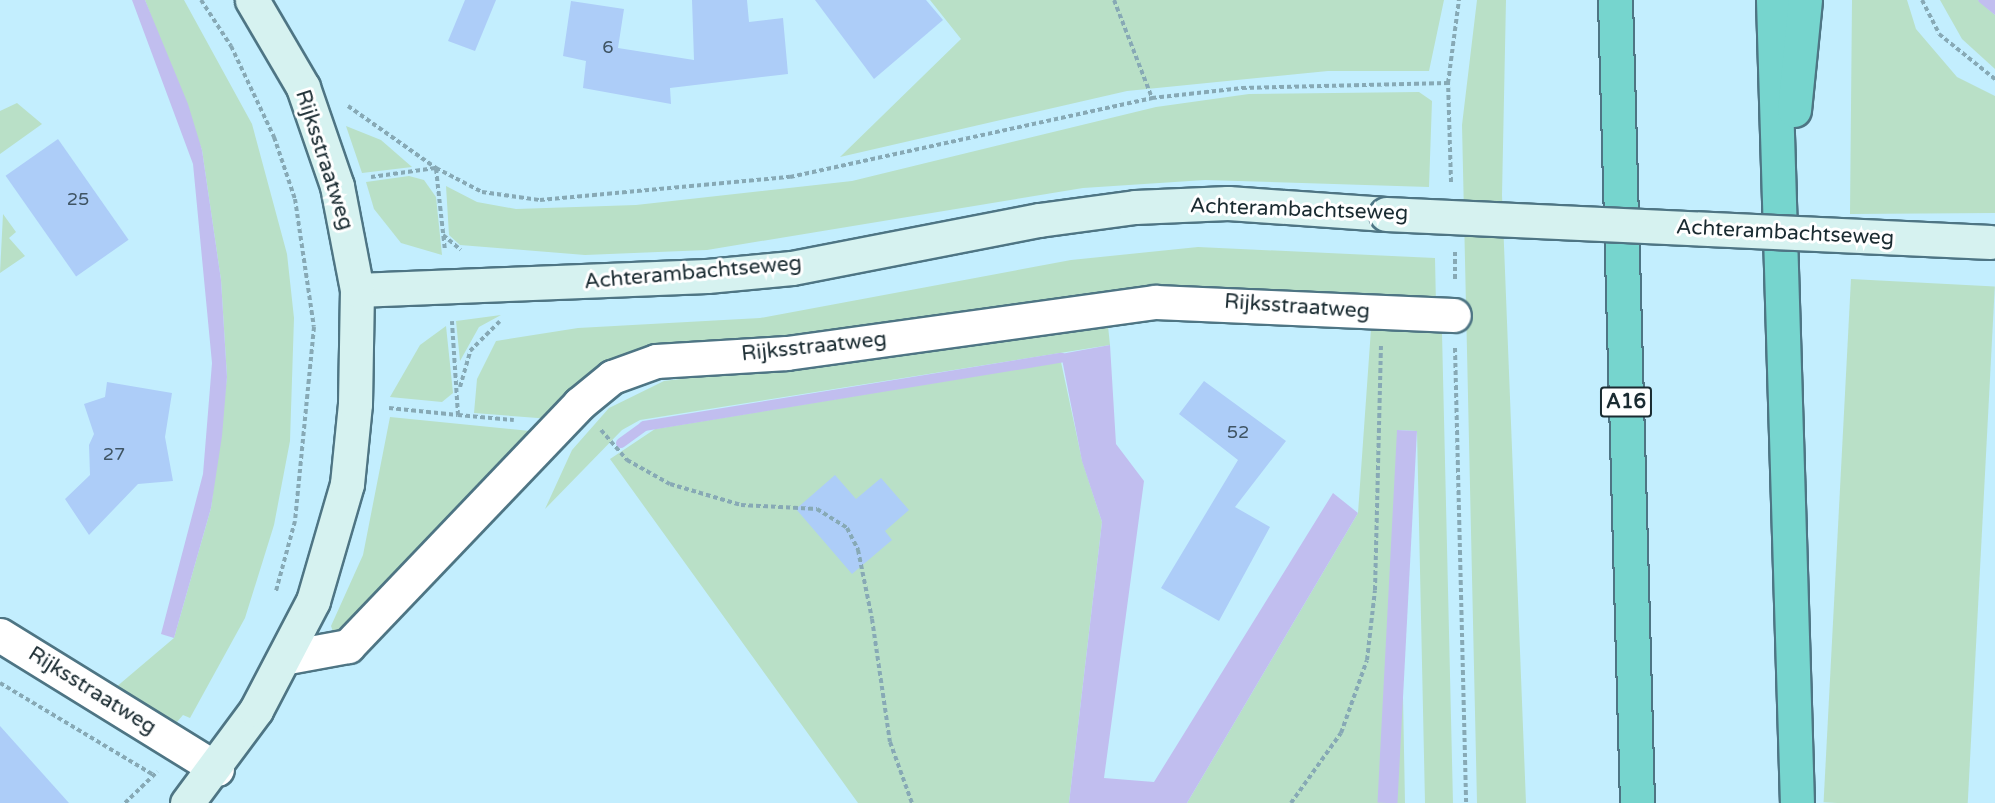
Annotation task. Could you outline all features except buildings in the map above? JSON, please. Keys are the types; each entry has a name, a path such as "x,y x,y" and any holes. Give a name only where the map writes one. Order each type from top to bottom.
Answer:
{"highway":[{"name":"A16","path":"1615,0 1637,803"},
{"path":"1773,0 1782,240 1797,803"},
{"path":"1782,240 1805,0"}],"street":[{"name":"Rijksstraatweg","path":"188,803 217,769 288,657 313,601 347,484 355,404 357,290 337,186 303,87 252,0"},
{"name":"Achterambachtseweg","path":"357,290 707,276 792,268 1039,220 1135,207 1228,203 1386,214 1992,242"},
{"name":"Rijksstraatweg","path":"288,657 348,646 506,486 568,414 612,377 656,361 787,353 1155,302 1454,315"},
{"name":"Rijksstraatweg","path":"0,635 217,769"}],"path":[{"name":"Rijksstraatweg","path":"201,0 231,46 274,137 295,199 315,327 295,521 274,596"},
{"path":"1114,0 1152,98"},
{"path":"1451,186 1448,83 1459,0"},
{"path":"1922,0 1939,34 1995,79"},
{"name":"Rijksstraatweg","path":"342,98 436,168 482,192 540,200 790,177 1152,98 1242,88 1448,83"},
{"path":"436,168 443,235"},
{"path":"1454,242 1466,803"},
{"path":"1291,803 1341,733 1367,660 1375,590 1382,312"},
{"path":"458,415 460,387"},
{"path":"355,404 458,415 568,414 627,460 670,484 741,505 817,509 847,528 858,550 872,619 890,742 912,803"},
{"path":"0,683 154,775"},
{"name":"Rijksstraatweg","path":"125,803 183,748"}],"green space":[{"path":"145,0 184,0 252,124 287,254 294,318 290,441 274,525 245,618 190,718 183,715 177,722 115,688 174,638 211,508 227,377 221,280 202,150"},
{"path":"930,0 1444,0 1429,71 1328,71 1127,91 840,157 961,39"},
{"path":"1477,0 1506,0 1502,195 1526,803 1477,803 1462,125"},
{"path":"1852,0 1907,0 1916,29 1957,77 1995,96 1995,213 1850,214"},
{"path":"1940,0 1978,0 1995,15 1995,69 1962,39"},
{"path":"1419,92 1432,101 1429,187 1205,180 1083,188 707,250 585,255 460,245 449,235 446,186 477,202 516,209 636,205 852,181 1156,107 1249,94"},
{"path":"17,103 42,124 0,154 0,111"},
{"path":"346,126 381,140 412,167 362,173"},
{"path":"409,176 424,180 436,197 442,255 401,243 374,209 366,182"},
{"path":"3,214 16,232 9,238 25,256 0,273"},
{"path":"1198,247 1435,258 1436,306 1173,292 619,367 551,419 474,413 477,379 496,341 578,328 760,318 1071,260"},
{"path":"1851,279 1995,287 1968,803 1824,802"},
{"path":"501,315 479,327 460,361 456,321"},
{"path":"446,326 453,393 442,402 390,397 420,345"},
{"path":"1108,326 1110,345 640,420 622,430 545,509 572,450 609,408 664,381"},
{"path":"1371,329 1442,333 1453,803 1425,803 1417,431 1398,430 1405,803 1187,803 1358,513"},
{"path":"1061,362 1082,460 1102,522 1069,803 858,803 610,459 655,429"},
{"path":"390,417 540,432 336,640 331,626 363,555"}],"water":[{"path":"132,0 145,0 188,104 202,150 221,280 227,377 222,436 211,508 174,638 161,634 203,474 212,363 193,164"},
{"path":"1978,0 1995,0 1995,15 1979,2"},
{"path":"1110,345 1116,444 1144,481 1104,778 1154,782 1333,493 1358,513 1187,803 1069,803 1102,522 1082,461 1061,354"},
{"path":"1397,430 1417,431 1397,803 1377,802"}],"waterway":[{"path":"621,443 644,426 1061,358"}]}
